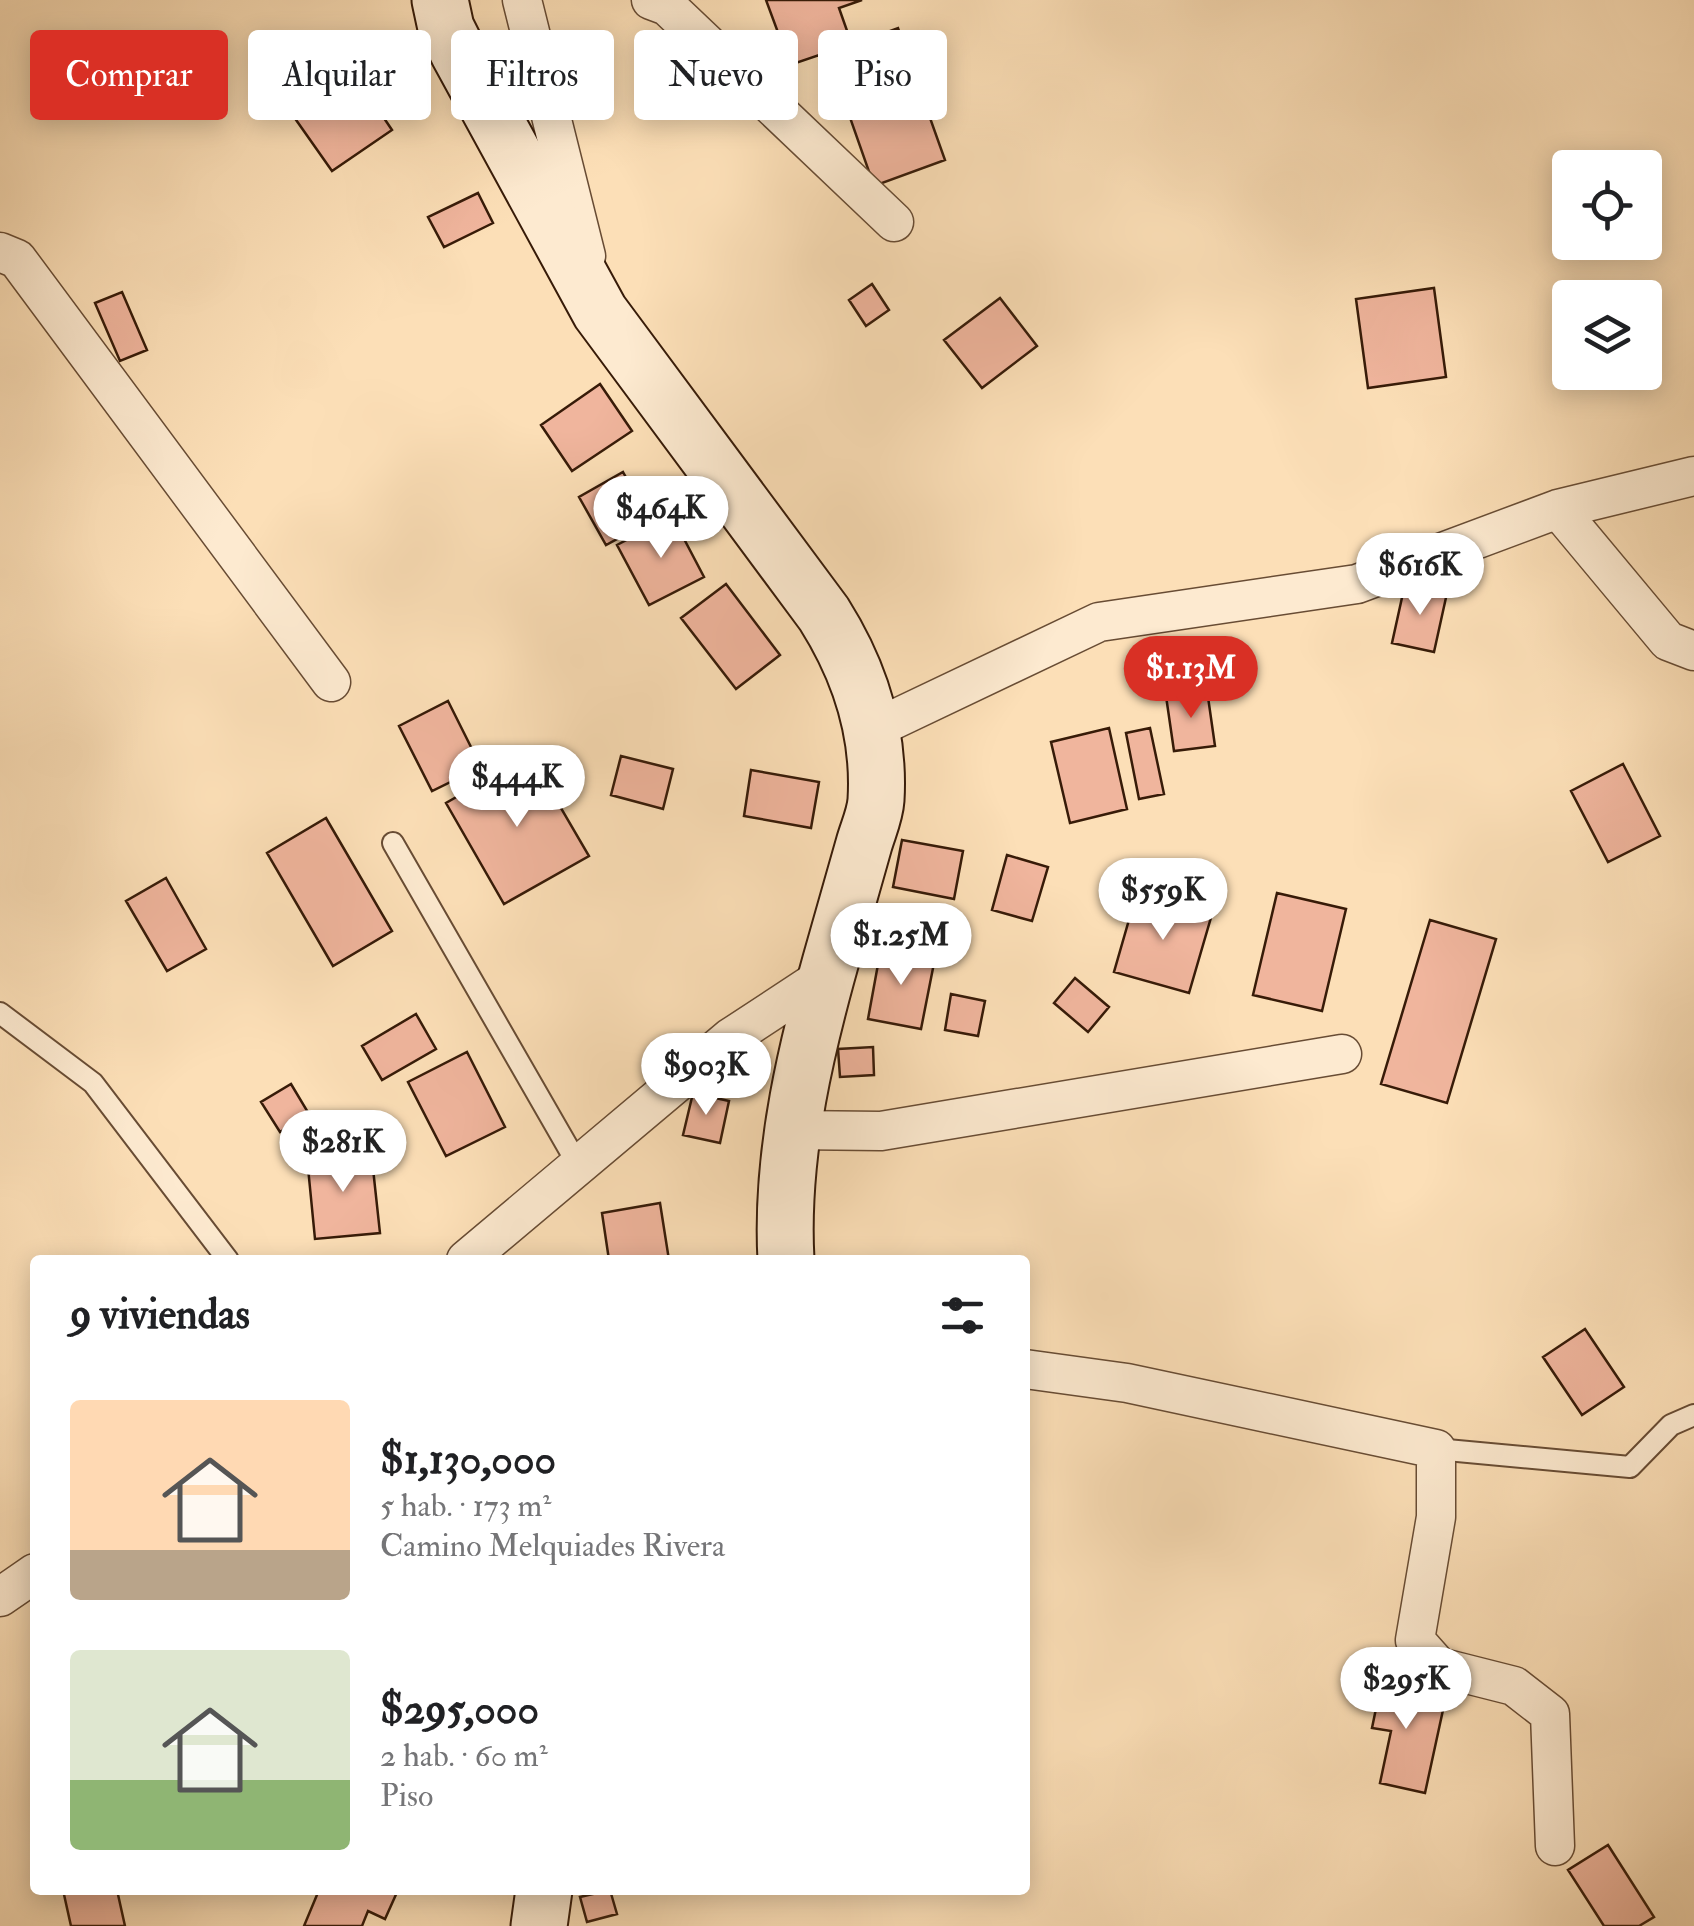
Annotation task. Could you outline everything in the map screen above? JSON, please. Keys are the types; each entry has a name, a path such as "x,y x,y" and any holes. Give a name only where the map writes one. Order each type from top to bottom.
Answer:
{"main road":[{"path":"440,0 446,28 458,52 600,312 824,614 845,647 868,706 876,805 826,975 791,1130 786,1255"},
{"path":"539,1926 543,1895"}],"street":[{"path":"522,0 600,312"},
{"path":"651,0 667,6 894,222"},
{"path":"0,252 17,259 331,682"},
{"path":"872,730 1098,622 1357,584 1558,509 1694,476"},
{"path":"1558,509 1668,641 1694,651"},
{"path":"472,1255 730,1038 826,975"},
{"path":"791,1130 881,1131 1342,1054"},
{"path":"1030,1370 1127,1383 1436,1449 1436,1517 1415,1640 1439,1666 1514,1686 1550,1714 1555,1846"},
{"path":"0,1597 30,1576"}],"lane":[{"path":"393,843 577,1164"},
{"path":"0,1013 93,1084 224,1255"},
{"path":"1436,1449 1630,1467 1671,1425 1694,1415"}],"building":[{"path":"766,0 862,0 839,8 847,30 818,30 818,55 798,62 798,30 777,30"},
{"path":"296,120 385,120 392,130 332,171"},
{"path":"851,120 931,120 945,160 874,186"},
{"path":"478,193 493,223 444,247 428,217"},
{"path":"872,284 889,310 866,326 849,300"},
{"path":"1434,288 1446,377 1368,388 1356,299"},
{"path":"122,292 147,350 120,361 95,303"},
{"path":"1000,298 1037,346 982,388 944,340"},
{"path":"600,384 632,431 572,471 541,425"},
{"path":"623,472 650,521 606,545 579,497"},
{"path":"672,516 704,577 649,605 617,545"},
{"path":"726,584 780,655 736,689 681,618"},
{"path":"1405,584 1447,593 1434,652 1392,643"},
{"path":"1207,690 1215,746 1174,751 1166,696"},
{"path":"448,701 481,767 432,791 399,726"},
{"path":"1109,728 1127,809 1070,823 1051,742"},
{"path":"1150,728 1164,794 1139,799 1126,733"},
{"path":"530,755 589,856 504,904 446,803"},
{"path":"621,756 673,769 663,809 611,795"},
{"path":"1623,764 1660,836 1608,862 1571,791"},
{"path":"751,770 819,782 811,828 744,816"},
{"path":"326,818 392,931 333,966 267,853"},
{"path":"902,840 963,851 954,899 893,887"},
{"path":"1007,855 1048,867 1032,921 992,910"},
{"path":"166,878 206,949 167,971 126,901"},
{"path":"1137,892 1212,914 1189,993 1114,972"},
{"path":"1277,893 1346,909 1322,1011 1253,995"},
{"path":"1430,920 1496,939 1447,1103 1381,1084"},
{"path":"881,948 935,958 921,1029 868,1019"},
{"path":"1075,978 1109,1007 1088,1032 1054,1003"},
{"path":"951,994 985,1001 978,1036 945,1030"},
{"path":"416,1014 436,1049 382,1080 362,1046"},
{"path":"873,1047 874,1075 840,1077 838,1049"},
{"path":"467,1052 505,1127 446,1156 408,1082"},
{"path":"291,1084 309,1114 280,1132 261,1102"},
{"path":"693,1093 729,1101 720,1143 683,1135"},
{"path":"371,1150 380,1233 315,1239 307,1157"},
{"path":"660,1203 668,1255 608,1255 602,1213"},
{"path":"1585,1329 1624,1387 1582,1415 1543,1357"},
{"path":"1385,1665 1414,1671 1407,1703 1443,1710 1425,1793 1380,1783 1391,1731 1372,1728"},
{"path":"1608,1845 1654,1917 1639,1926 1604,1926 1568,1870"},
{"path":"64,1895 118,1895 125,1926 71,1926"},
{"path":"317,1895 396,1895 385,1919 368,1911 362,1926 304,1926"},
{"path":"611,1895 617,1914 587,1922 580,1897"}]}
